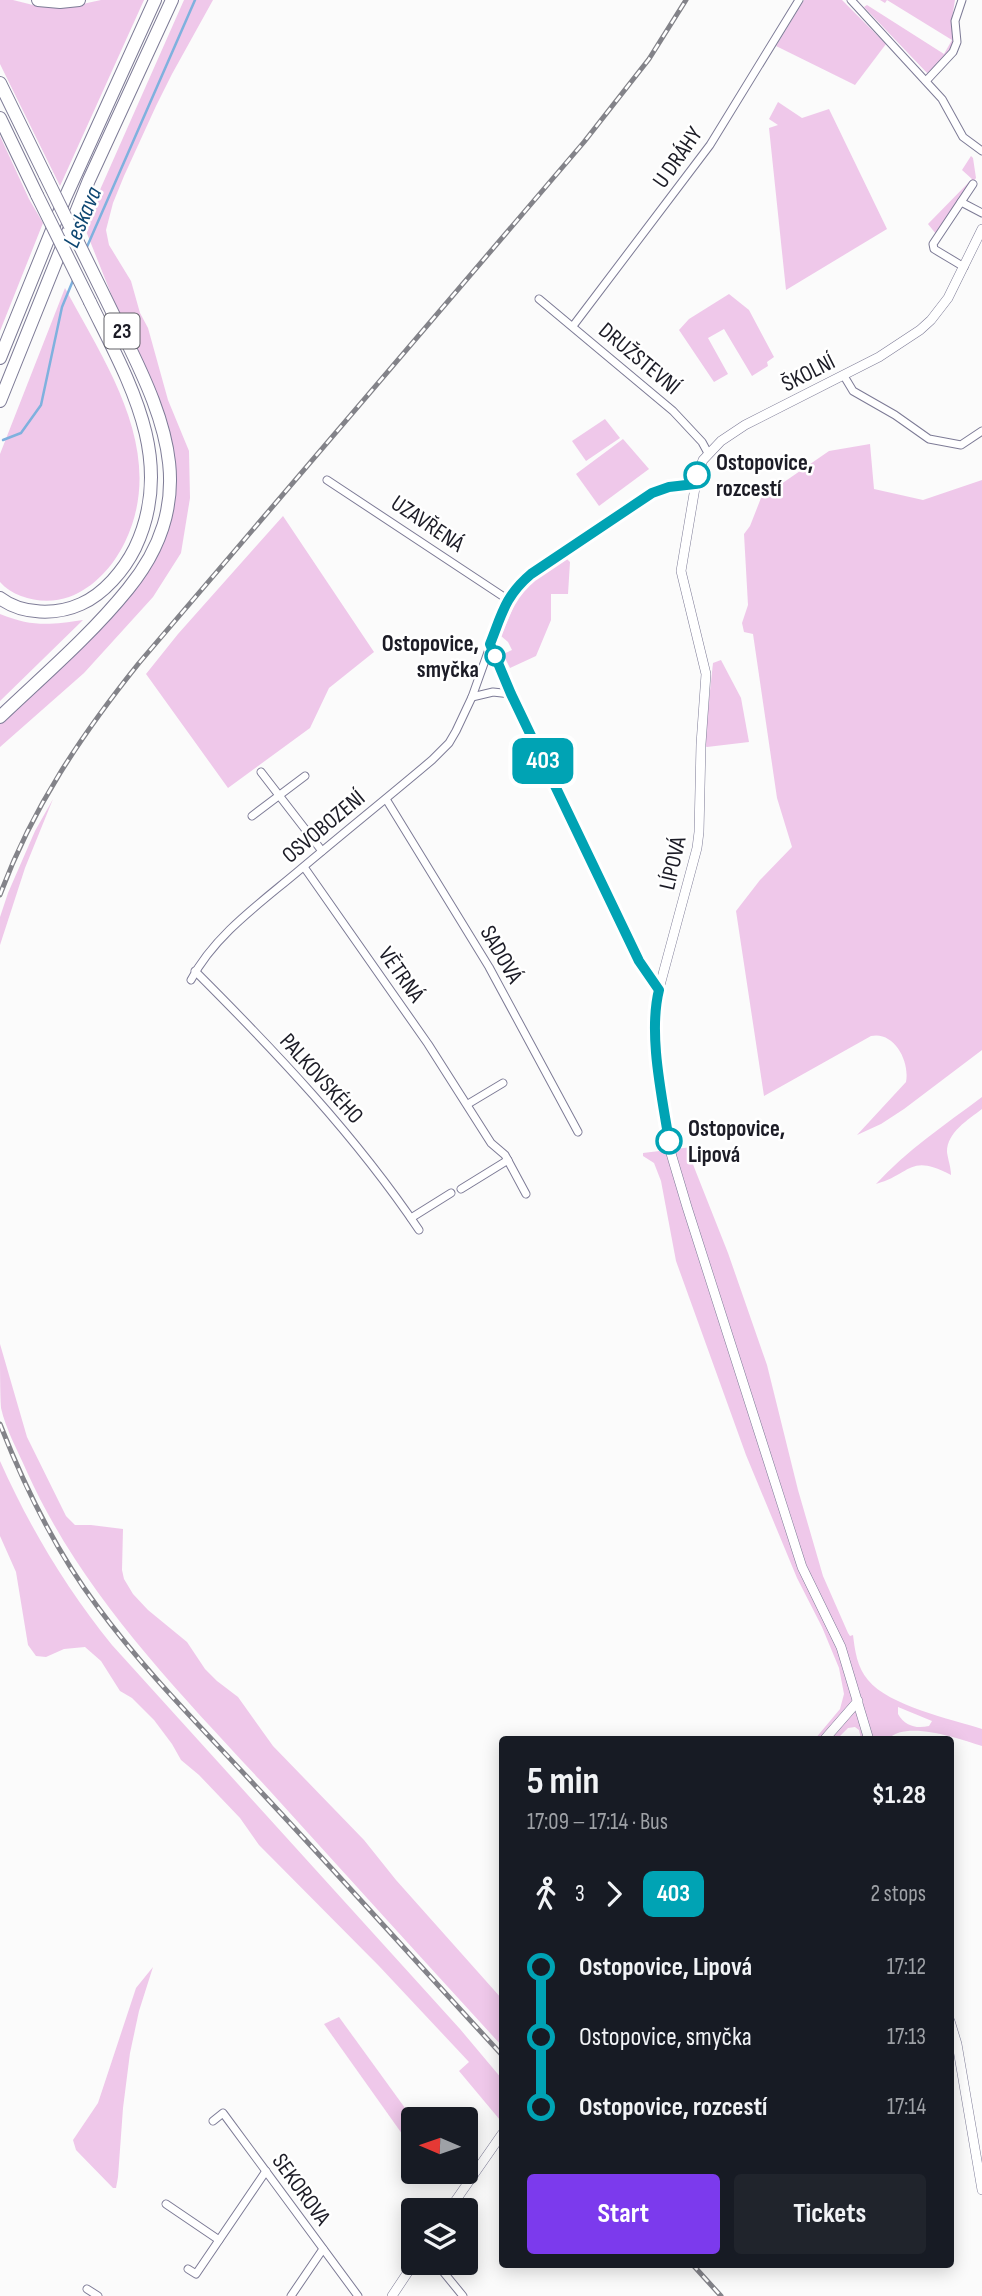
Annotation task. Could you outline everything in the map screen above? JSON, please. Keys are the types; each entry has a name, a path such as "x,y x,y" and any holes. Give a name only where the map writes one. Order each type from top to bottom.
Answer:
{"highway":[{"path":"38,0 79,0"},
{"path":"0,358 65,198 155,0"},
{"path":"0,401 89,180 172,0"},
{"name":"23","path":"0,83 145,379 167,439 170,461 169,499 158,540 129,587 104,616 0,717"},
{"name":"23","path":"0,118 132,392 151,455 152,486 148,514 128,562 92,599 70,609 44,612 19,607 0,598"}],"street":[{"name":"U DRÁHY","path":"573,327 710,145 799,0"},
{"path":"851,0 942,99 963,137 982,151"},
{"path":"926,81 953,52 957,42 955,21 962,0"},
{"path":"964,267 934,249 933,244 973,184"},
{"path":"961,202 982,213"},
{"name":"ŠKOLNÍ","path":"689,521 699,468 708,453 740,428 897,347 926,325 948,298 982,229"},
{"name":"DRUŽSTEVNÍ","path":"539,299 673,411 702,442 708,453"},
{"path":"844,376 853,391 895,415 929,439 961,445 982,431"},
{"name":"UZAVŘENÁ","path":"327,480 507,599"},
{"name":"OSVOBOZENÍ","path":"191,979 205,957 239,923 449,743 475,693 507,599 517,586 642,499 662,489 695,484"},
{"name":"LÍPOVÁ","path":"689,521 681,571 706,674 699,832 659,990 655,1021 660,1086 670,1150 802,1567 841,1647 868,1736"},
{"path":"490,644 508,691 639,961 659,990"},
{"path":"475,693 508,691"},
{"path":"261,772 322,851"},
{"path":"252,816 305,776"},
{"name":"SADOVÁ","path":"386,799 489,967 579,1132"},
{"name":"VĚTRNÁ","path":"304,867 468,1104 491,1143 508,1160 526,1194"},
{"name":"PALKOVSKÉHO","path":"195,971 337,1122 419,1230"},
{"path":"468,1104 503,1083"},
{"path":"461,1189 508,1160"},
{"path":"411,1218 451,1193"},
{"path":"827,1736 858,1701"},
{"path":"954,2034 982,2190"},
{"name":"SEKOROVA","path":"214,2121 223,2113 358,2296"},
{"path":"457,2198 499,2138"},
{"path":"188,2269 196,2274 266,2171"},
{"path":"166,2204 219,2240"},
{"path":"291,2296 323,2249"},
{"path":"392,2296 406,2275"},
{"path":"446,2275 463,2296"},
{"path":"87,2289 98,2296"}],"shaded area":[{"path":"0,0 37,6 78,5 101,0 144,0 60,186 0,64"},
{"path":"184,0 213,0 156,106 113,203 106,230 109,245 131,281 140,313 148,328 168,400 189,451 190,498 181,553 153,597 84,673 0,747 0,717 96,626 145,563 171,481 145,379 84,226"},
{"path":"804,0 842,0 886,44 855,85 776,46"},
{"path":"887,0 955,0 952,18 954,44 946,57 928,74 864,7 867,5 944,54 952,40"},
{"path":"778,102 802,118 829,109 887,229 786,290 769,128 778,125 769,119"},
{"path":"0,136 43,223 0,331"},
{"path":"971,156 976,178 936,234 928,224 972,179 962,170"},
{"path":"65,288 98,348 127,410 136,442 140,475 136,508 125,542 109,567 95,582 78,593 42,601 14,593 0,582 0,454"},
{"path":"729,294 749,310 774,357 767,362 768,366 752,376 724,329 708,338 728,374 714,382 679,330 689,319"},
{"path":"605,419 620,438 586,461 572,441"},
{"path":"623,439 649,469 599,506 576,474"},
{"path":"870,444 874,489 923,500 982,480 982,1050 904,1109 857,1135 906,1082 907,1074 899,1049 887,1038 871,1036 764,1096 736,911 760,880 792,847 777,798 753,634 744,632 742,623 748,605 744,534 761,498 829,451"},
{"path":"283,516 374,652 329,688 310,728 228,788 146,674"},
{"path":"565,557 570,562 568,594 551,594 551,620 536,656 510,668 503,654 512,650 501,636 517,598 522,590"},
{"path":"0,614 41,624 83,620 0,701"},
{"path":"721,660 741,698 749,742 707,747 704,746 713,663"},
{"path":"53,799 25,868 0,945 0,917 8,893 35,831"},
{"path":"982,1097 982,1109 959,1127 950,1138 947,1152 951,1175 927,1166 918,1166 876,1184 913,1149"},
{"path":"692,1147 694,1167 728,1253 767,1365 798,1490 823,1576 848,1633 853,1635 861,1670 868,1680 890,1697 938,1716 982,1729 982,1746 954,1736 920,1731 907,1731 893,1736 860,1736 855,1727 848,1728 840,1736 818,1736 840,1709 844,1694 839,1668 797,1578 746,1455 676,1261 661,1181 654,1163 643,1156 643,1153","holes":["898,1707 932,1721 929,1726 911,1726 898,1714"]},
{"path":"0,1344 27,1437 66,1516 75,1525 123,1529 122,1570 133,1594 187,1642 205,1669 238,1697 273,1746 364,1840 499,1996 499,2043 135,1641 76,1560 50,1517 9,1432 1,1408"},
{"path":"0,1461 50,1557 79,1602 112,1645 499,2075 499,2119 459,2071 469,2062 259,1845 240,1818 181,1760 154,1720 132,1698 120,1691 101,1661 85,1647 64,1649 46,1657 36,1656 28,1645 16,1572 0,1536"},
{"path":"153,1967 139,2011 130,2053 118,2177 116,2188 113,2188 76,2150 73,2140 98,2103 136,1988"},
{"path":"339,2017 404,2107 401,2107 401,2132 324,2024"}],"waterway":[{"name":"Leskava","path":"86,249 195,0"},
{"name":"Leskava","path":"3,440 21,433 41,405 62,307 74,278"}],"railway":[{"path":"0,895 43,802 78,745 118,690 584,142 649,59 686,0"},
{"path":"0,1424 54,1541 116,1631 177,1702 499,2052"},
{"path":"696,2268 721,2296"}],"bus line":[{"name":"403","path":"669,1141 660,1086 655,1021 659,990 639,961 511,694 490,644 507,599 531,574 652,493 669,487 695,484 697,475"}],"place":[{"name":"Ostopovice, rozcestí","path":"697,475"},
{"name":"Ostopovice, smyčka","path":"495,656"},
{"name":"Ostopovice, Lipová","path":"669,1141"}]}
